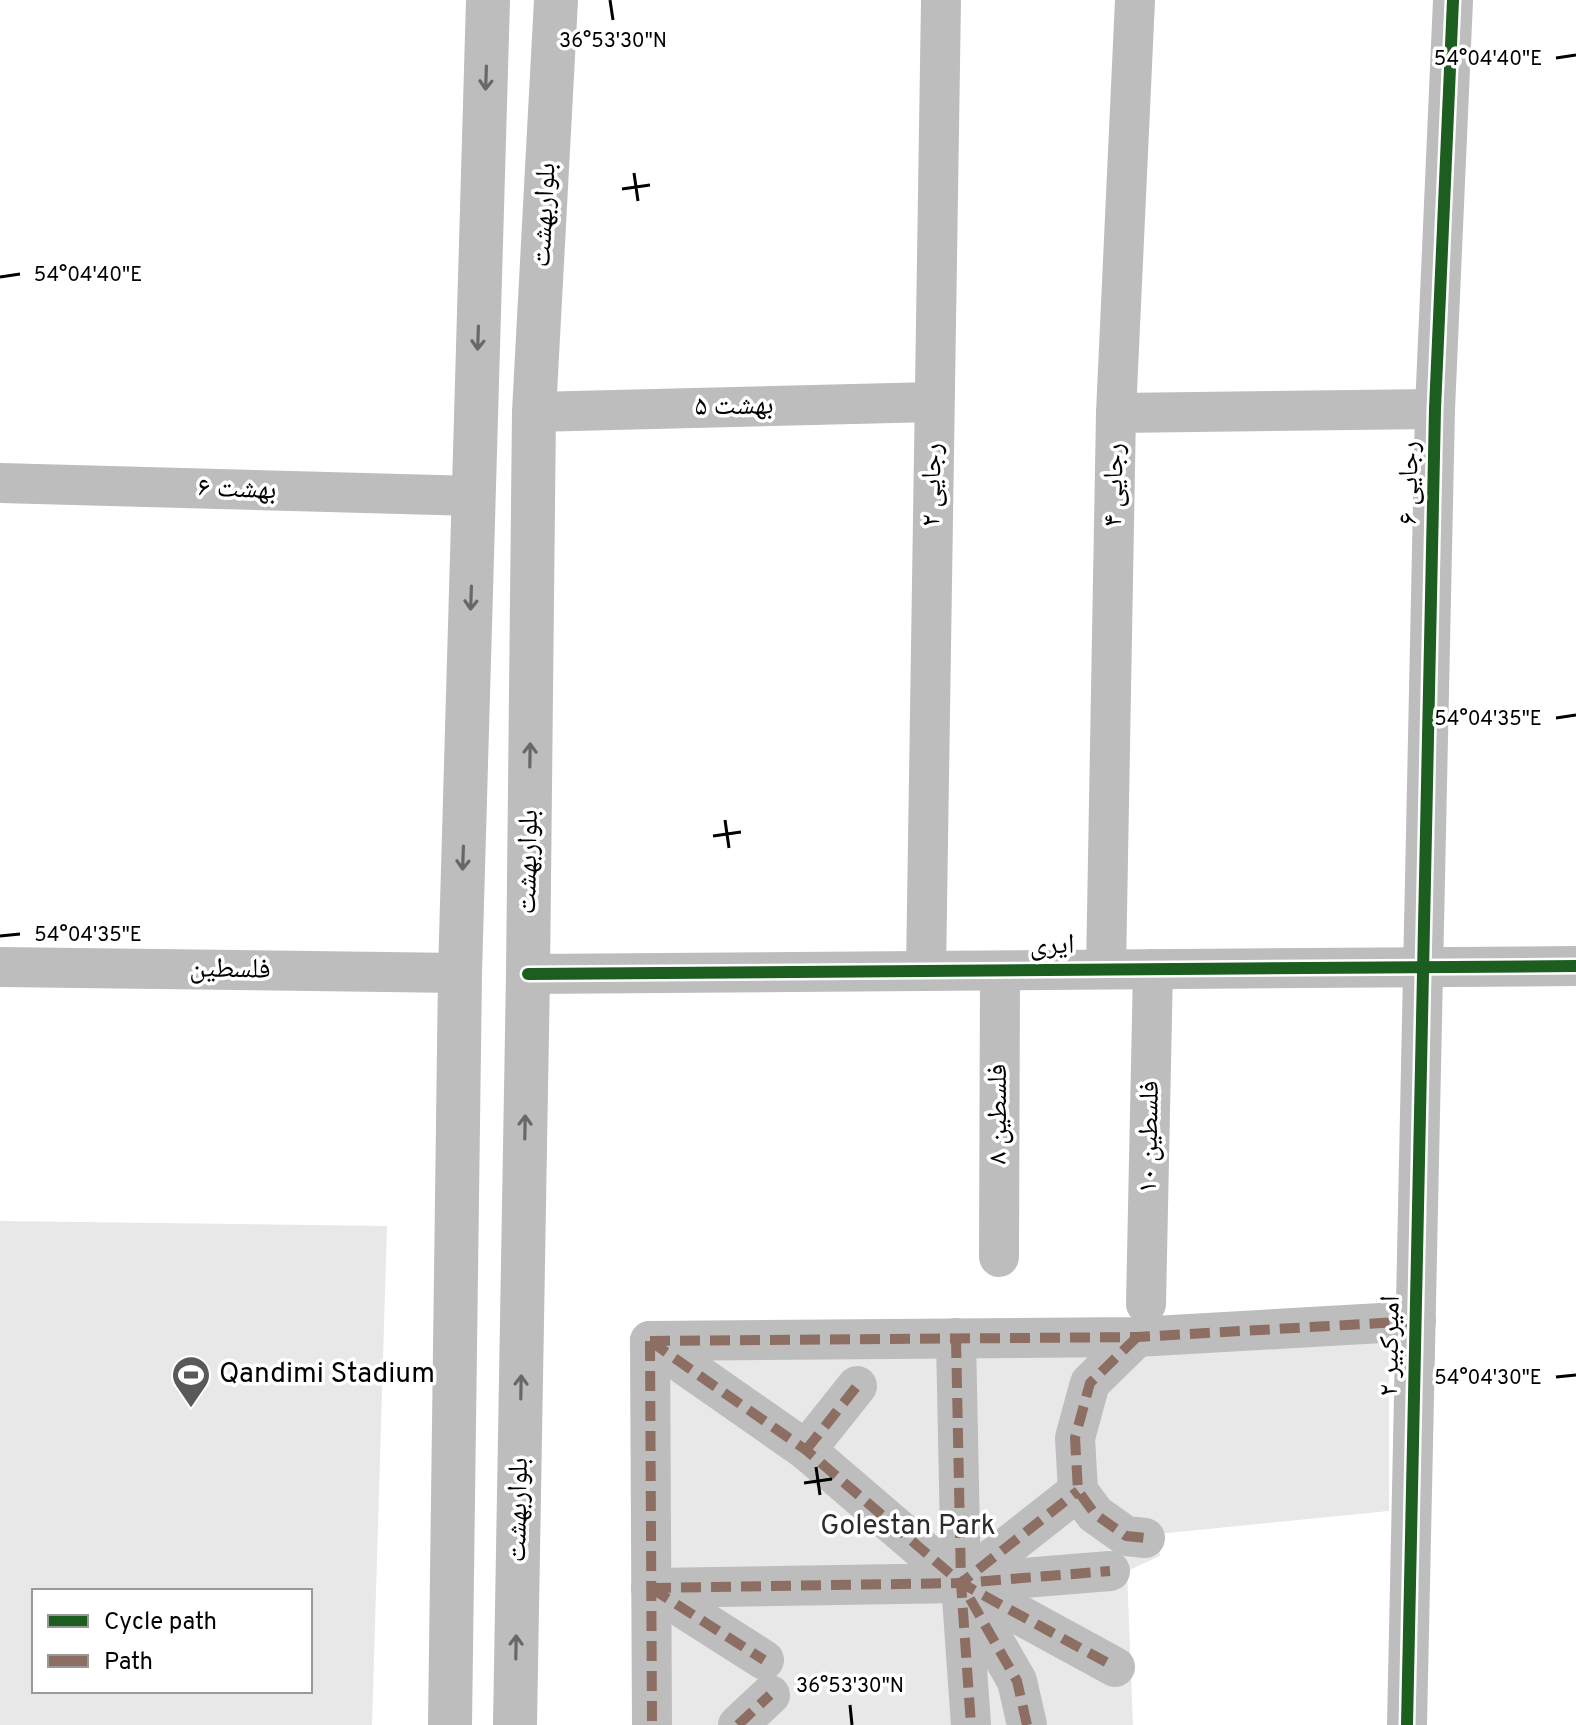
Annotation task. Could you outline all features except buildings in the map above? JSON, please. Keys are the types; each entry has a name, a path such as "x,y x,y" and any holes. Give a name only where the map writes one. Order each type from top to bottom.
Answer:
{"main road":[{"path":"450,1725 460,973 488,0"},
{"name":"بلواربهشت","path":"515,1725 534,412 556,0"}],"street":[{"name":"رجایی ۲","path":"926,971 941,0"},
{"name":"رجایی ۴","path":"1106,969 1116,413 1135,0"},
{"name":"رجایی ۶","path":"1423,967 1435,409 1453,0"},
{"name":"بهشت ۵","path":"534,412 934,402"},
{"path":"1116,413 1435,409"},
{"name":"بهشت ۶","path":"0,483 474,496"},
{"name":"ایری","path":"528,974 1576,966"},
{"name":"فلسطین","path":"0,967 460,973"},
{"name":"امیرکبیر ۲","path":"1407,1725 1423,967"},
{"name":"فلسطین ۱۰","path":"1142,1320 1153,969"},
{"name":"فلسطین ۸","path":"999,1257 1000,971"},
{"path":"1142,1320 1090,1383 1075,1438 1078,1491 1095,1514 1126,1536 1145,1538"},
{"path":"650,1341 956,1338 1142,1320 1416,1321"},
{"path":"956,1338 961,1583 971,1725"},
{"path":"650,1341 806,1450 961,1583 1115,1667"},
{"path":"650,1341 652,1725"},
{"path":"806,1450 857,1386"},
{"path":"961,1583 1078,1491"},
{"path":"651,1588 961,1583 1110,1571"},
{"path":"961,1583 1017,1681 1027,1725"},
{"path":"651,1588 767,1678 738,1725"}],"green space":[{"name":"Qandimi Stadium","path":"0,1221 387,1226 372,1725 0,1725"},
{"name":"Golestan Park","path":"1389,1325 1389,1511 1157,1534 1160,1556 1127,1571 1133,1725 639,1725 636,1329"}],"marked path":[{"path":"650,1341 1137,1337 1416,1321"},
{"path":"1137,1337 1090,1383 1075,1438 1078,1491 1095,1514 1126,1536 1145,1538"},
{"path":"956,1338 961,1583 971,1725"},
{"path":"650,1341 806,1450 961,1583 1115,1667"},
{"path":"650,1341 652,1725"},
{"path":"806,1450 857,1386"},
{"path":"1027,1725 1017,1681 961,1583 1078,1491"},
{"path":"651,1588 961,1583 1110,1571"},
{"path":"651,1588 764,1660"},
{"path":"738,1725 770,1695"}],"cycle path":[{"path":"1407,1725 1435,409 1453,0"},
{"path":"528,974 1576,966"}],"place":[{"name":"Qandimi Stadium","path":"191,1409"}]}
